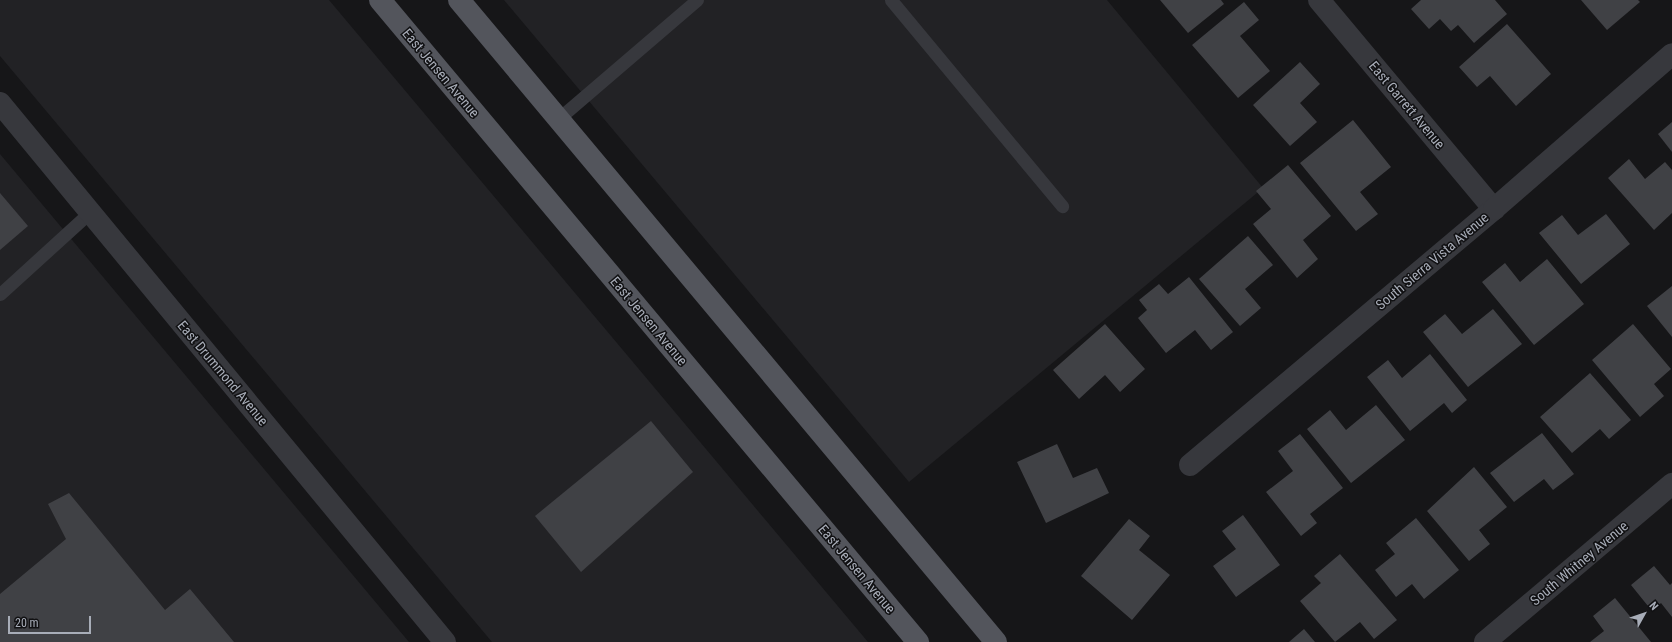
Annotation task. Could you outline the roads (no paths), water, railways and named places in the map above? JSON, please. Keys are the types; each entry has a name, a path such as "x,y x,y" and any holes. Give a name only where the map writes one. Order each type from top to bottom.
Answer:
{"main road":[{"name":"East Jensen Avenue","path":"380,0 918,642"},
{"path":"460,0 996,642"}],"street":[{"name":"East Garrett Avenue","path":"1319,0 1494,209"},
{"name":"South Sierra Vista Avenue","path":"1190,465 1494,209 1672,54"},
{"name":"East Drummond Avenue","path":"0,103 445,642"},
{"name":"South Whitney Avenue","path":"1485,642 1672,484"}],"lane":[{"path":"558,119 697,0"},
{"path":"891,0 1062,206"},
{"path":"0,294 90,212"}]}
